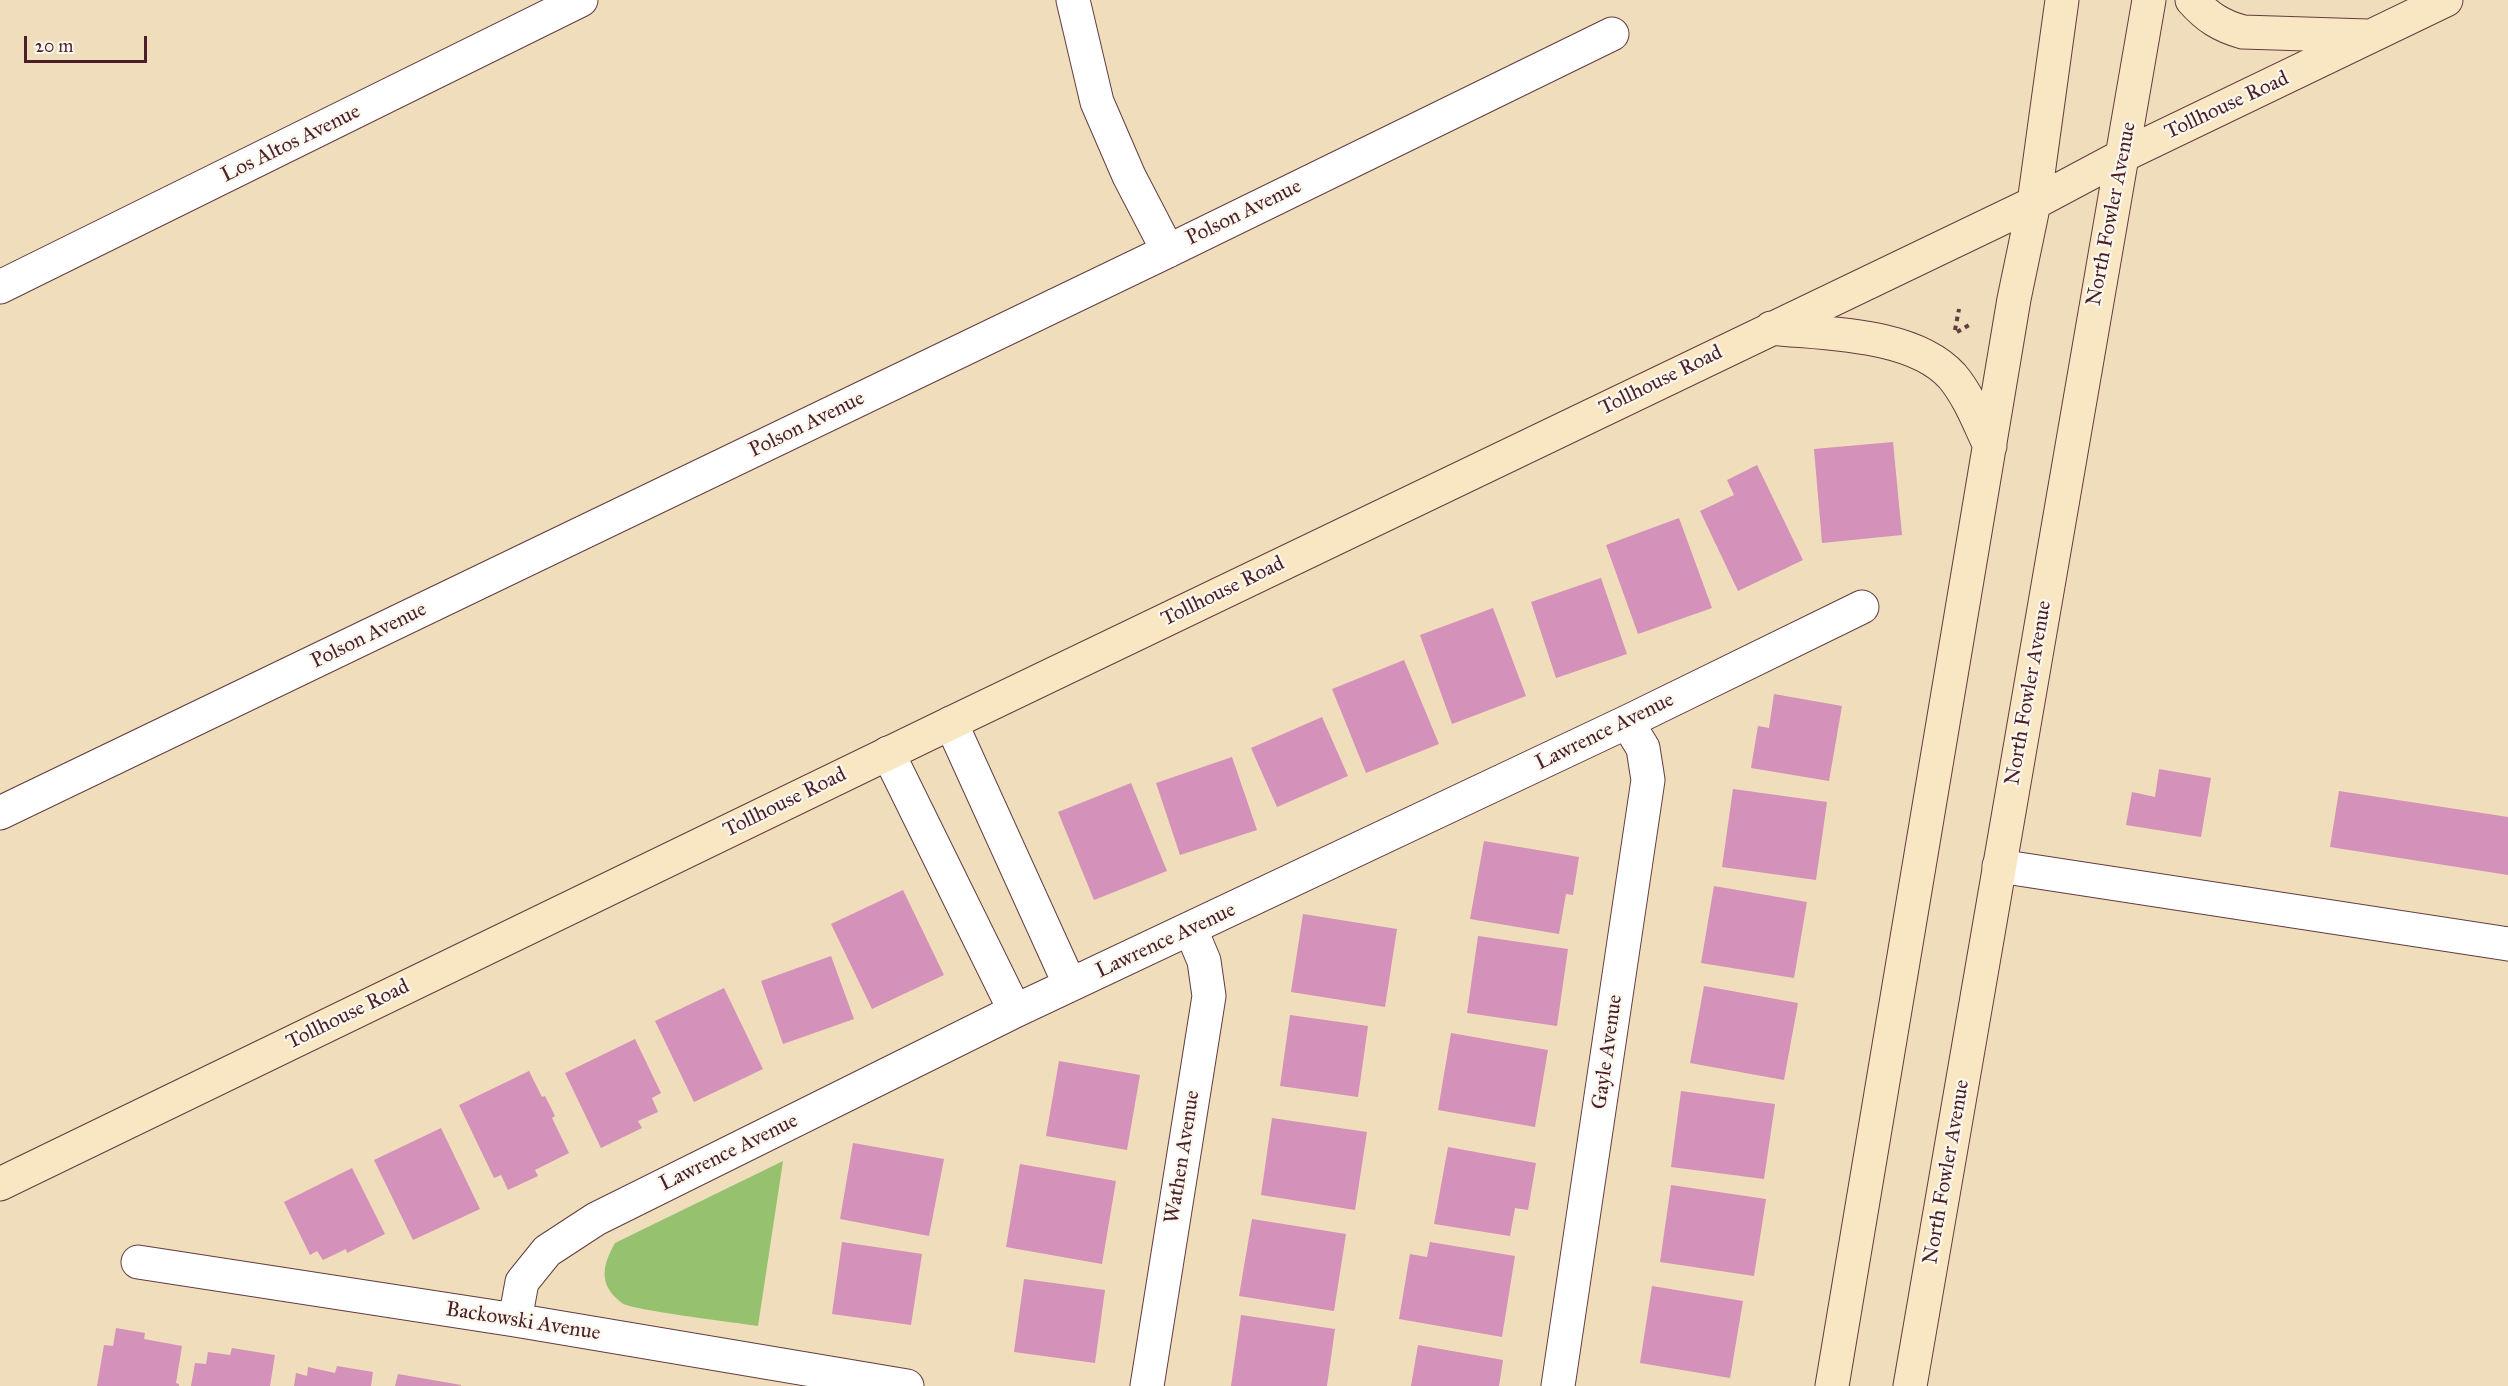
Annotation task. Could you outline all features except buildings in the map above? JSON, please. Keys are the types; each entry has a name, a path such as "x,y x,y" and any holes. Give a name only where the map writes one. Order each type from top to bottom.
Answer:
{"main road":[{"path":"1832,1386 2014,299 2034,203 2062,0"},
{"name":"North Fowler Avenue","path":"1910,1386 2102,266 2124,155 2150,0"},
{"path":"2192,0 2211,19 2243,32 2372,36"},
{"name":"Tollhouse Road","path":"0,1184 888,753 2034,203 2124,155 2446,0"},
{"path":"1771,328 1868,339 1904,347 1931,359 1952,376 1972,409 1990,446"}],"street":[{"name":"Los Altos Avenue","path":"0,287 581,0"},
{"path":"1073,0 1097,102 1129,176 1168,251"},
{"name":"Polson Avenue","path":"0,813 1168,251 1612,34"},
{"name":"Lawrence Avenue","path":"515,1320 522,1282 547,1251 596,1219 1016,1011 1627,722 1862,606"},
{"name":"Gayle Avenue","path":"1558,1386 1648,780 1643,748 1627,722"},
{"path":"951,723 1070,985"},
{"path":"888,753 1016,1011"},
{"path":"1999,866 2508,944"},
{"name":"Wathen Avenue","path":"1147,1386 1209,996 1204,961 1191,930"},
{"name":"Backowski Avenue","path":"138,1262 515,1320 907,1386"}],"path":[{"path":"1954,333 1959,309"}],"green space":[{"path":"783,1161 758,1326 629,1306 614,1296 606,1282 605,1267 615,1243"}]}
